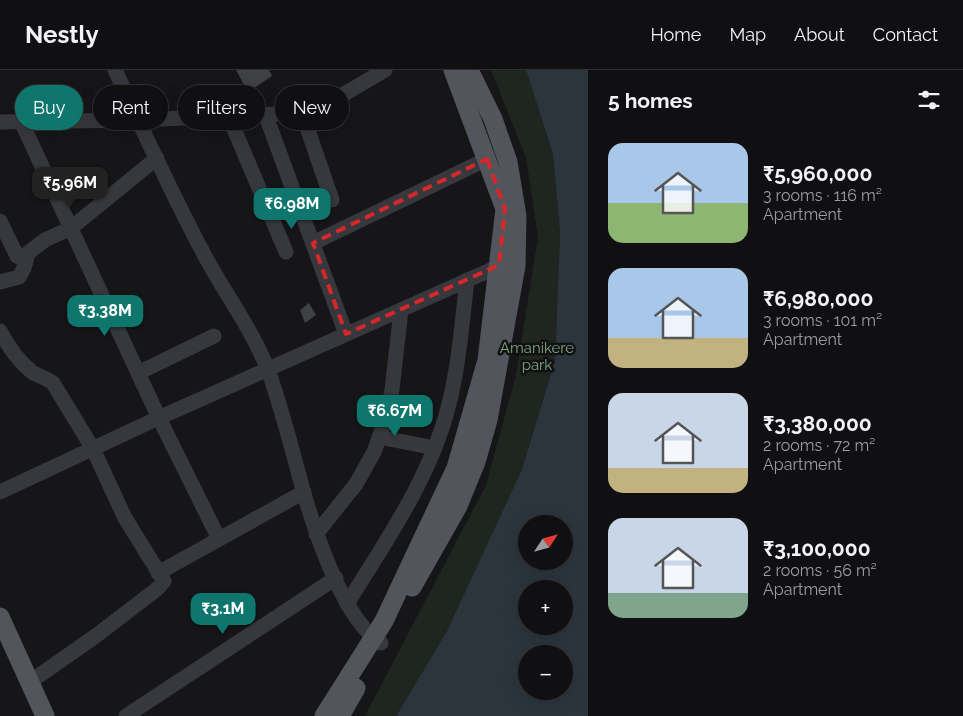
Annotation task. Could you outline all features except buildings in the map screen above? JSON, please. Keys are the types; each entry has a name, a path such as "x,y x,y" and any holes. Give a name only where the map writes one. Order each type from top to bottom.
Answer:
{"main road":[{"path":"453,70 505,208 508,262"},
{"path":"340,716 456,468 487,360 508,262 517,216 508,162 494,119 469,70"},
{"path":"0,617 45,716"},
{"path":"324,716 377,640"}],"street":[{"path":"115,70 122,85"},
{"path":"349,91 385,70"},
{"path":"275,115 266,116 346,334"},
{"path":"0,122 15,121"},
{"path":"25,130 138,374 219,539"},
{"path":"143,130 197,240 248,329 268,369 316,534 347,604 358,620 377,640"},
{"path":"234,130 286,252"},
{"path":"308,130 332,200"},
{"path":"0,282 19,277 24,268 28,253 45,240 71,228 157,158"},
{"path":"313,243 487,159"},
{"path":"0,221 18,256 26,261"},
{"path":"1,489 508,262"},
{"path":"347,604 406,510 426,472 435,448 449,407 467,280"},
{"path":"316,534 356,484 374,452 387,416 392,390 400,310"},
{"path":"0,331 8,346 33,373 53,383 93,449 125,518 164,581 157,589 97,635 30,682"},
{"path":"138,374 214,336"},
{"path":"379,437 435,448"},
{"path":"158,573 304,492"},
{"path":"126,716 336,578"}],"highlighted area":[{"path":"487,159 505,209 499,265 346,334 313,243"}],"green space":[{"name":"Amanikere park","path":"491,70 526,70 553,154 560,233 555,359 522,469 447,631 396,716 365,716 486,485 516,375 538,237 526,158"}],"shaded area":[{"path":"526,70 588,70 588,716 396,716 447,631 522,469 555,360 560,233 553,154"}]}
